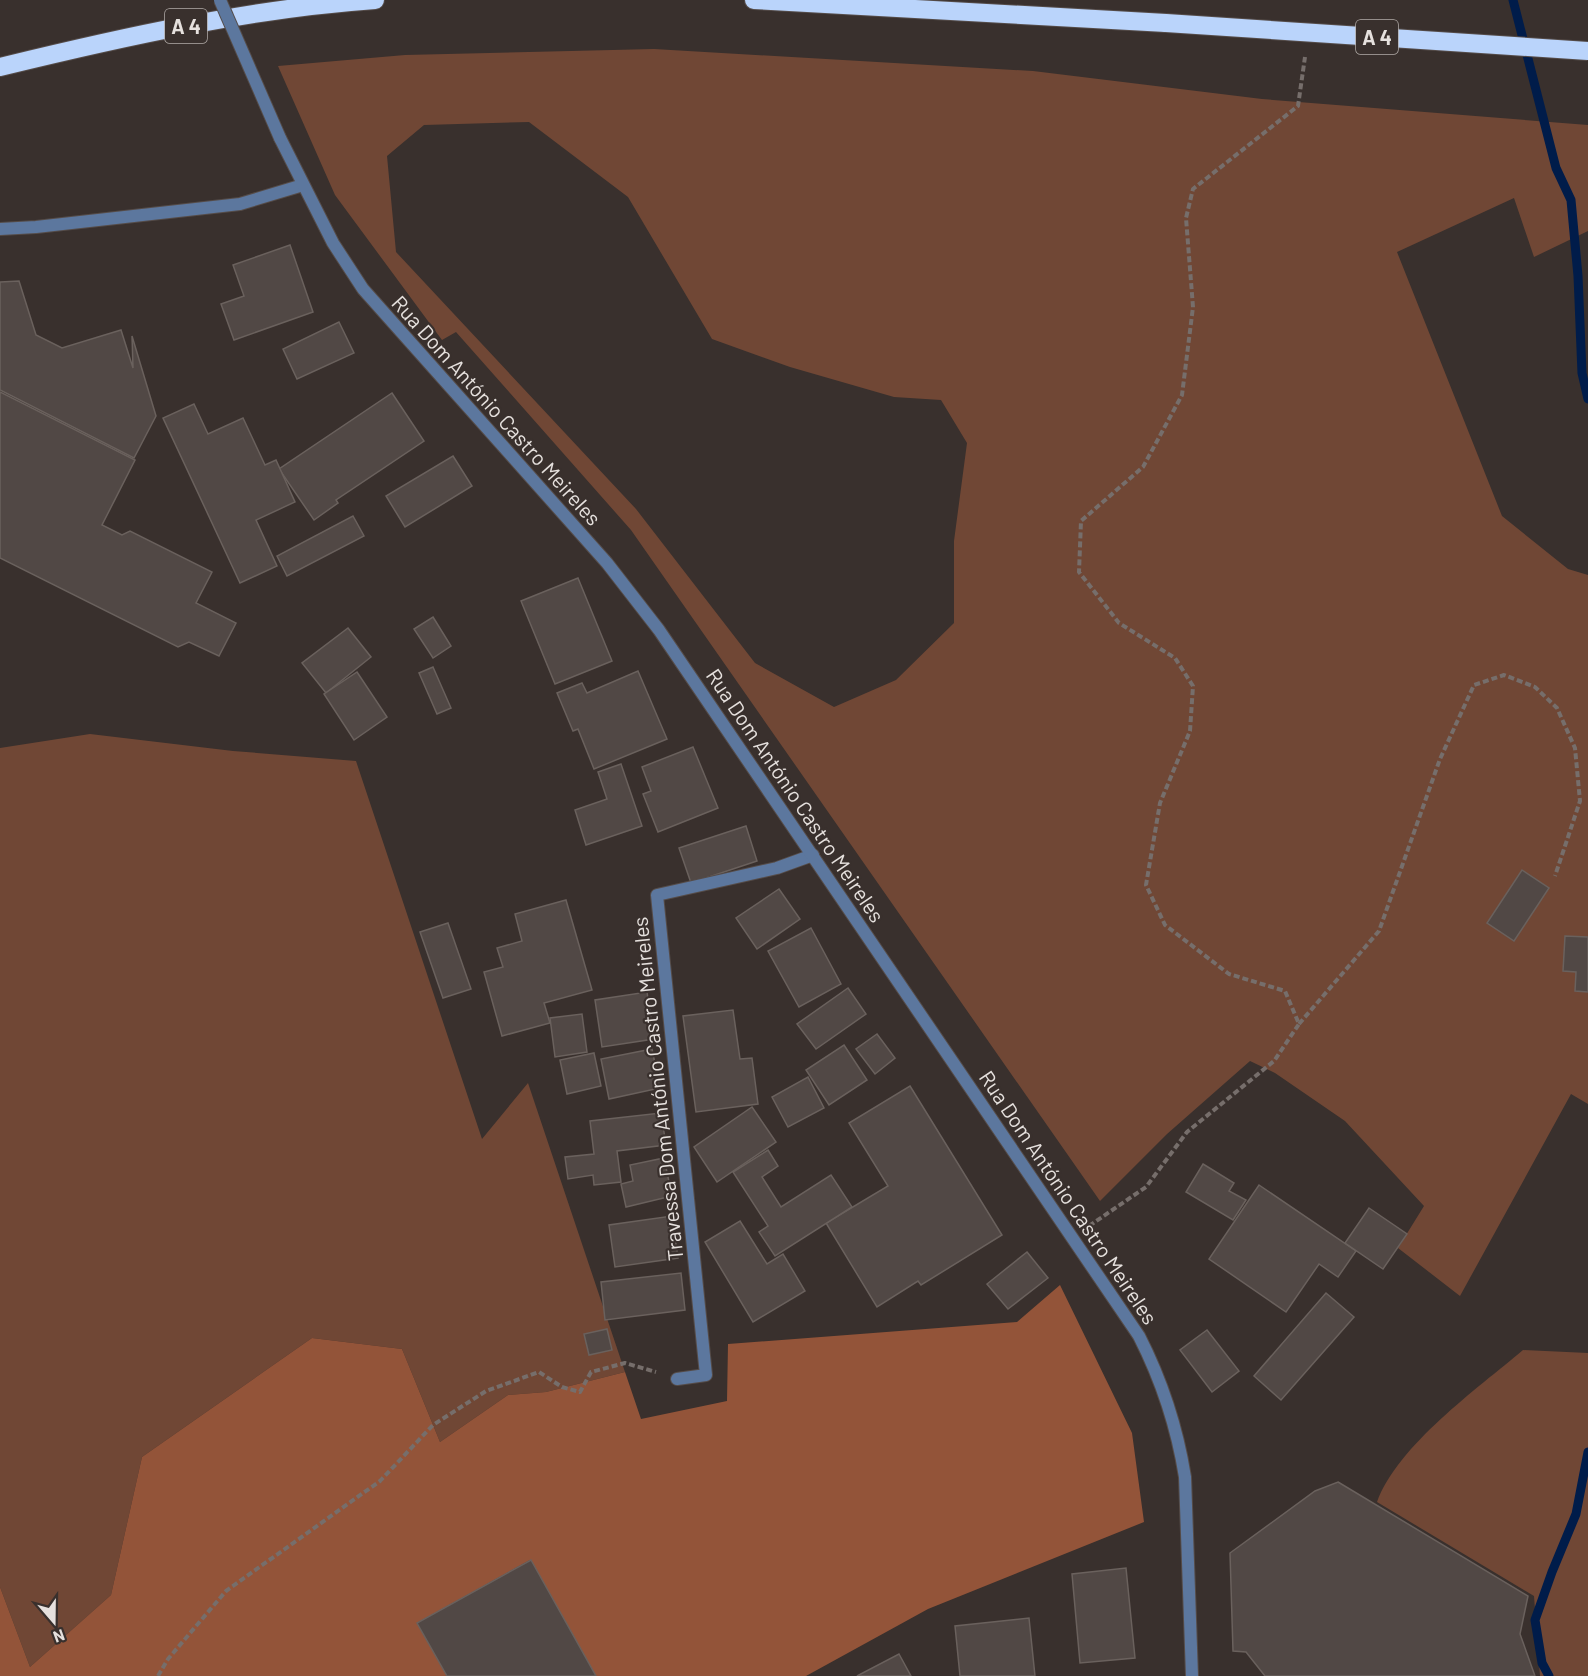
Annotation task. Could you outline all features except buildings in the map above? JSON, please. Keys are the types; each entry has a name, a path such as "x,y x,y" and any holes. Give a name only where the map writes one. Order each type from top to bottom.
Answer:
{"highway":[{"name":"A 4","path":"0,68 117,38 228,18 375,0"},
{"name":"A 4","path":"754,0 1588,51"}],"street":[{"name":"Rua Dom António Castro Meireles","path":"220,0 303,185 333,243 363,289 607,563 659,630 1139,1336 1164,1389 1173,1418 1185,1477 1192,1676"},
{"path":"0,229 240,204 303,185"},
{"name":"Travessa Dom António Castro Meireles","path":"677,1379 706,1375 657,895 777,868 813,855"}],"path":[{"path":"1299,1024 1285,991 1229,974 1165,925 1146,885 1160,803 1190,730 1193,686 1175,658 1119,623 1079,572 1081,521 1143,467 1182,395 1192,307 1186,218 1193,189 1298,106 1306,47"},
{"path":"1073,1237 1146,1187 1187,1132 1274,1061 1299,1024 1379,931 1440,759 1474,685 1504,675 1535,687 1557,708 1575,747 1580,801 1555,876"},
{"path":"158,1676 168,1659 226,1591 380,1481 433,1425 486,1392 539,1372 562,1387 580,1392 591,1372 625,1363 677,1379"}],"shaded area":[{"path":"654,49 1033,71 1262,99 1588,125 1588,231 1534,257 1514,198 1397,252 1502,516 1568,569 1588,575 1588,1104 1571,1094 1460,1296 1398,1248 1424,1206 1345,1121 1275,1073 1250,1061 1167,1134 1100,1201 631,530 456,332 442,340 335,195 278,66 405,55","holes":["529,122 628,197 712,339 790,367 894,397 941,400 967,443 954,541 954,623 896,680 834,707 755,663 636,509 396,252 387,156 424,125"]},
{"path":"90,734 233,751 356,761 482,1139 528,1083 625,1372 546,1392 508,1395 440,1442 402,1349 312,1338 142,1457 111,1595 30,1667 0,1587 0,748"},
{"path":"1060,1285 1132,1433 1144,1522 928,1609 806,1676 596,1676 530,1560 417,1623 447,1676 0,1676 0,1587 30,1667 111,1595 142,1457 312,1338 402,1349 440,1442 508,1395 546,1392 625,1372 641,1419 727,1401 728,1344 1017,1322"},
{"path":"1523,1350 1588,1353 1588,1676 1540,1676 1534,1596 1377,1502 1387,1481 1420,1439 1462,1400"}],"waterway":[{"path":"1513,0 1556,168 1571,200 1578,276 1582,373 1588,399"},
{"path":"1549,1676 1542,1663 1535,1620 1576,1514 1588,1452"}]}
